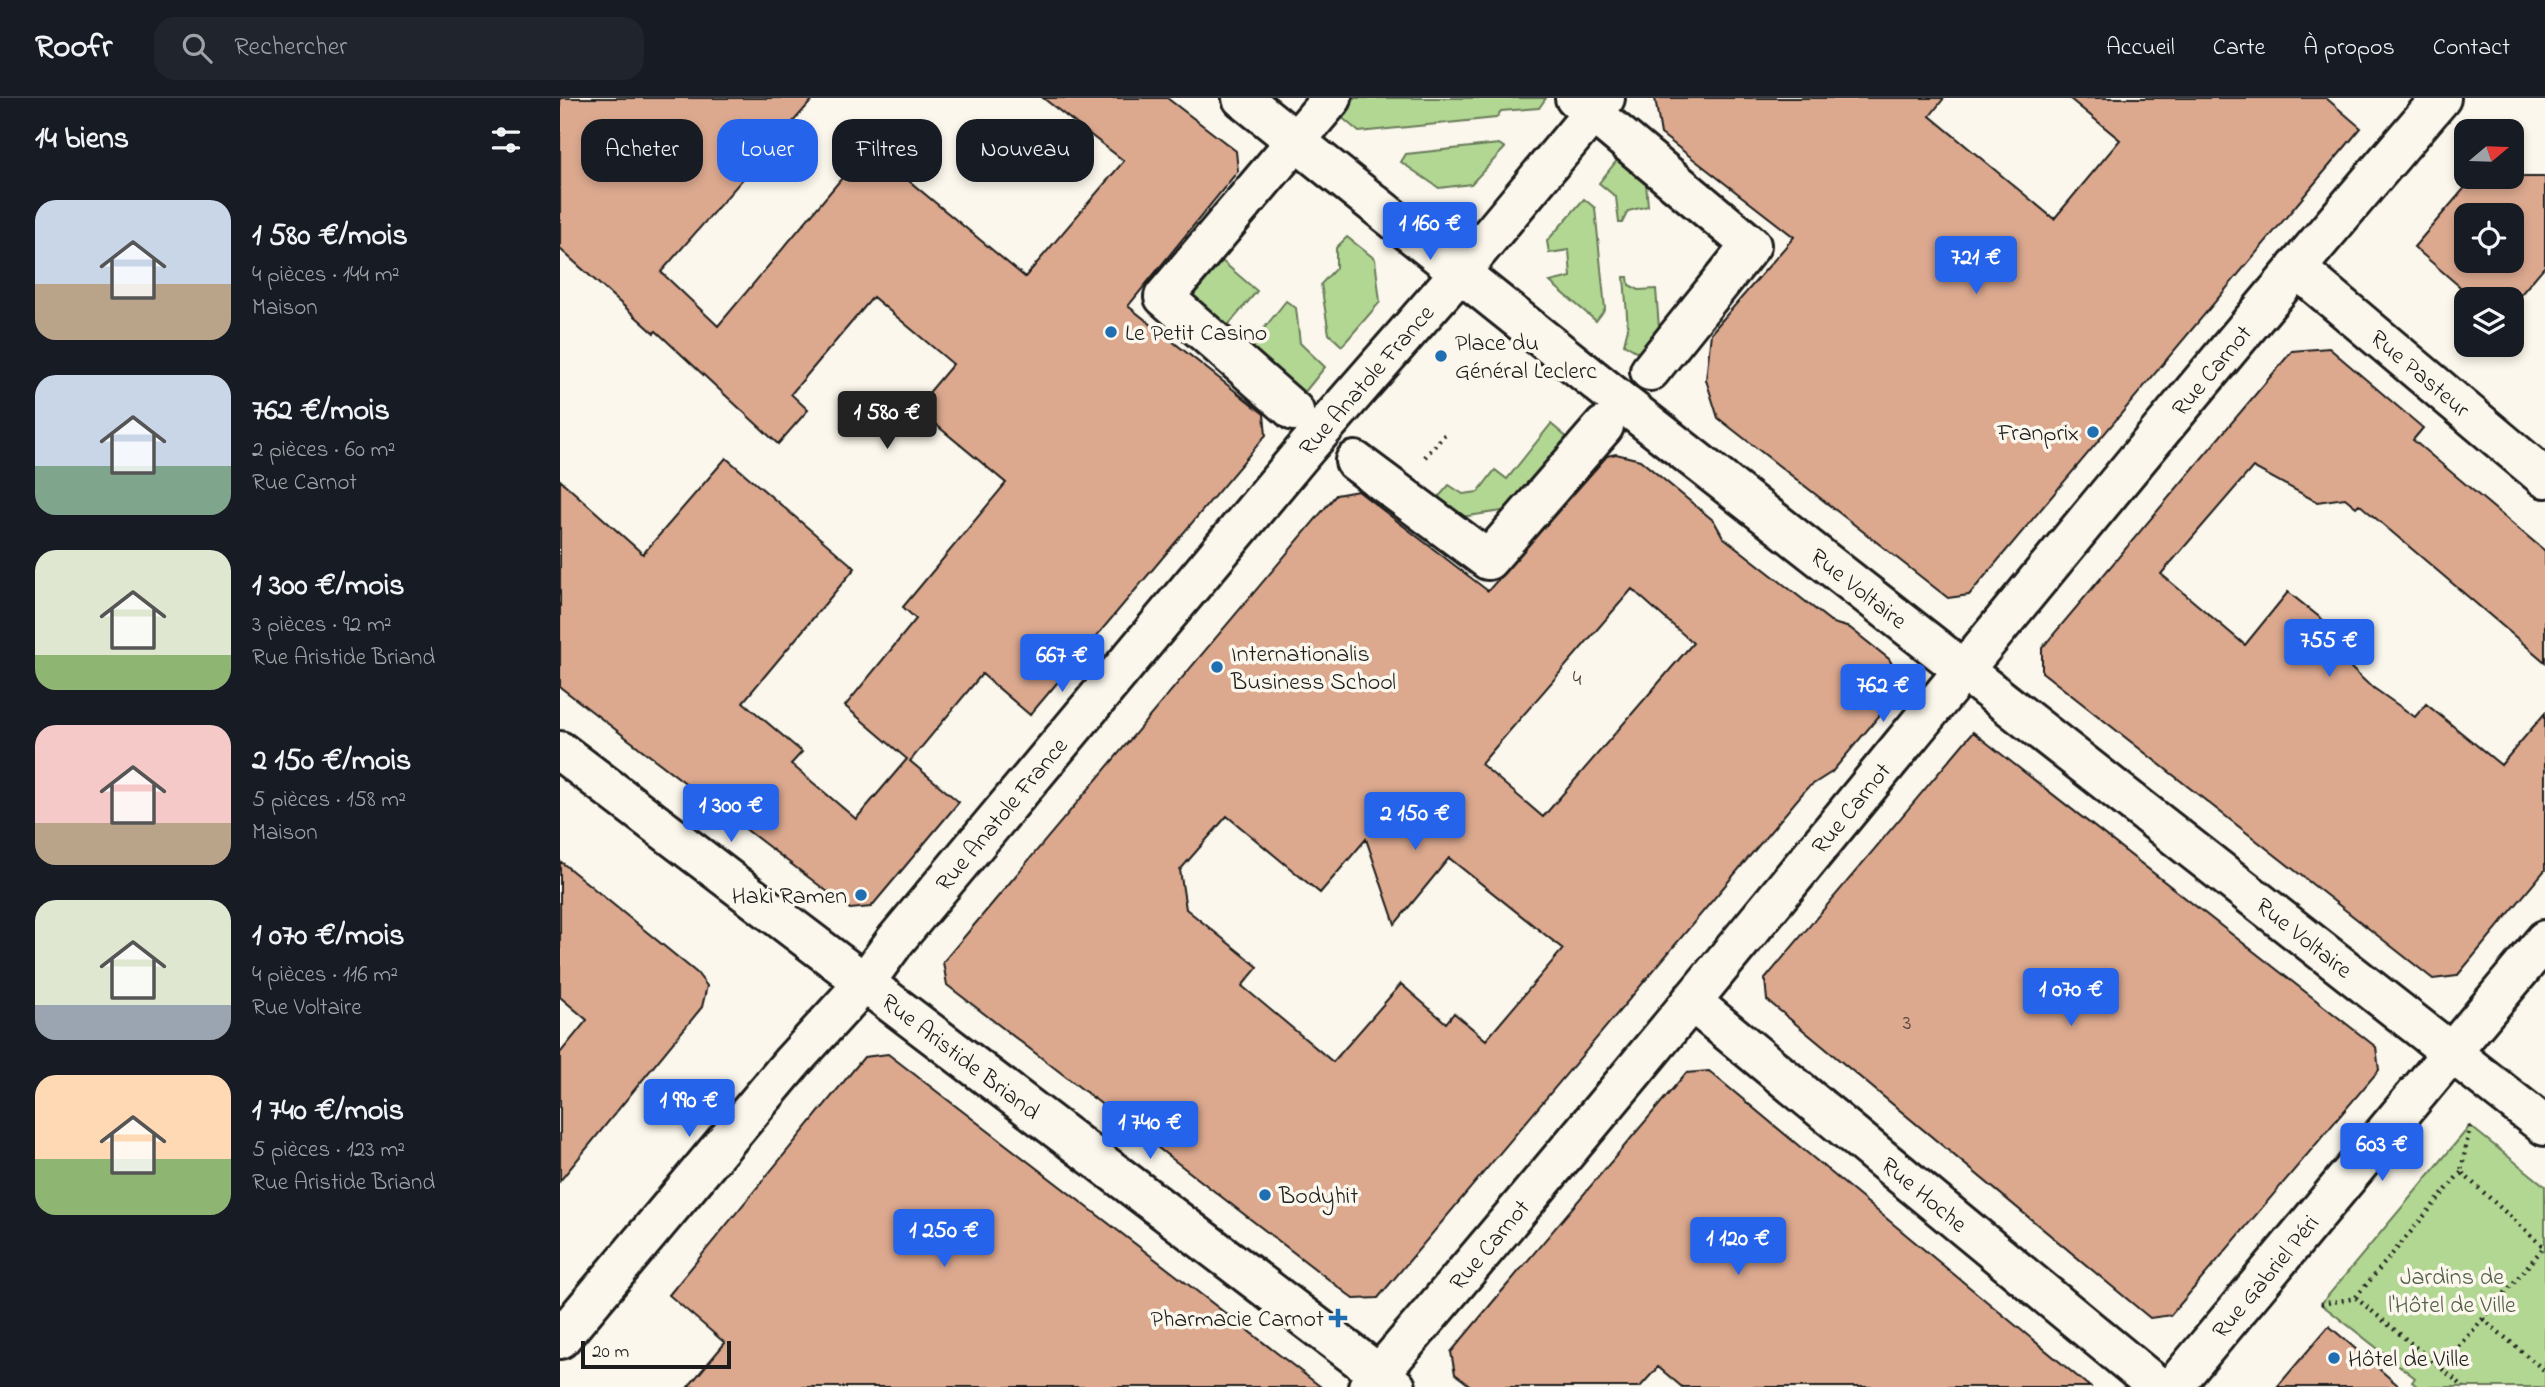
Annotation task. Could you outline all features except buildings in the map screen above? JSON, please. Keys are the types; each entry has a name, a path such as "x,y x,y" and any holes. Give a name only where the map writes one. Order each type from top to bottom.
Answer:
{"street":[{"name":"Rue Voltaire","path":"1242,98 1623,403 2545,1126"},
{"path":"1294,411 1164,298 1332,98"},
{"name":"Rue Carnot","path":"1381,1383 1690,1001 1966,670 2295,268 2441,98"},
{"path":"1591,103 1751,245 1650,371"},
{"name":"Rue Anatole France","path":"560,1339 792,1062 866,981 895,941 1299,456 1461,271 1591,103"},
{"name":"Rue Pasteur","path":"2295,268 2545,478"},
{"path":"1355,461 1488,560 1604,426"},
{"name":"Rue Aristide Briand","path":"560,751 866,981 1381,1383"},
{"name":"Rue Gabriel Péri","path":"2173,1387 2545,940"},
{"name":"Rue Hoche","path":"1690,1001 2158,1387"}],"path":[{"path":"1421,462 1445,434"},
{"path":"2321,1304 2356,1298 2461,1172 2469,1118"},
{"path":"2441,1368 2544,1247 2461,1172"},
{"path":"2356,1298 2463,1387"},
{"path":"2483,1319 2545,1371"}],"green space":[{"path":"1355,98 1546,98 1539,108 1501,111 1496,118 1359,132 1340,116"},
{"path":"1499,144 1505,148 1471,184 1439,188 1401,162 1406,154"},
{"path":"1622,154 1645,172 1648,206 1628,211 1622,223 1619,223 1616,197 1599,183"},
{"path":"1584,199 1595,208 1605,309 1596,321 1550,282 1571,277 1569,250 1549,253 1547,241"},
{"path":"1347,237 1375,259 1380,302 1342,346 1329,334 1321,284 1336,268 1336,248"},
{"path":"1222,261 1257,291 1225,329 1190,299"},
{"path":"1624,277 1628,277 1629,285 1639,290 1656,289 1659,328 1639,353 1624,344 1628,328"},
{"path":"1286,301 1296,308 1300,343 1325,367 1304,393 1250,346"},
{"path":"1551,424 1570,440 1516,509 1461,517 1435,501 1449,485 1463,494 1478,492 1495,470 1507,479"},
{"name":"Jardins de l'Hôtel de Ville","path":"2470,1126 2545,1186 2545,1387 2418,1387 2412,1382 2415,1378 2321,1304"}],"place":[{"name":"Le Petit Casino","path":"1111,332"},
{"name":"Place du Général Leclerc","path":"1441,356"},
{"name":"Franprix","path":"2093,432"},
{"name":"Internationalis Business School","path":"1217,667"},
{"name":"Haki Ramen","path":"861,895"},
{"name":"Bodyhit","path":"1265,1195"},
{"name":"Pharmacie Carnot","path":"1338,1318"},
{"name":"Hôtel de Ville","path":"2334,1358"}]}
